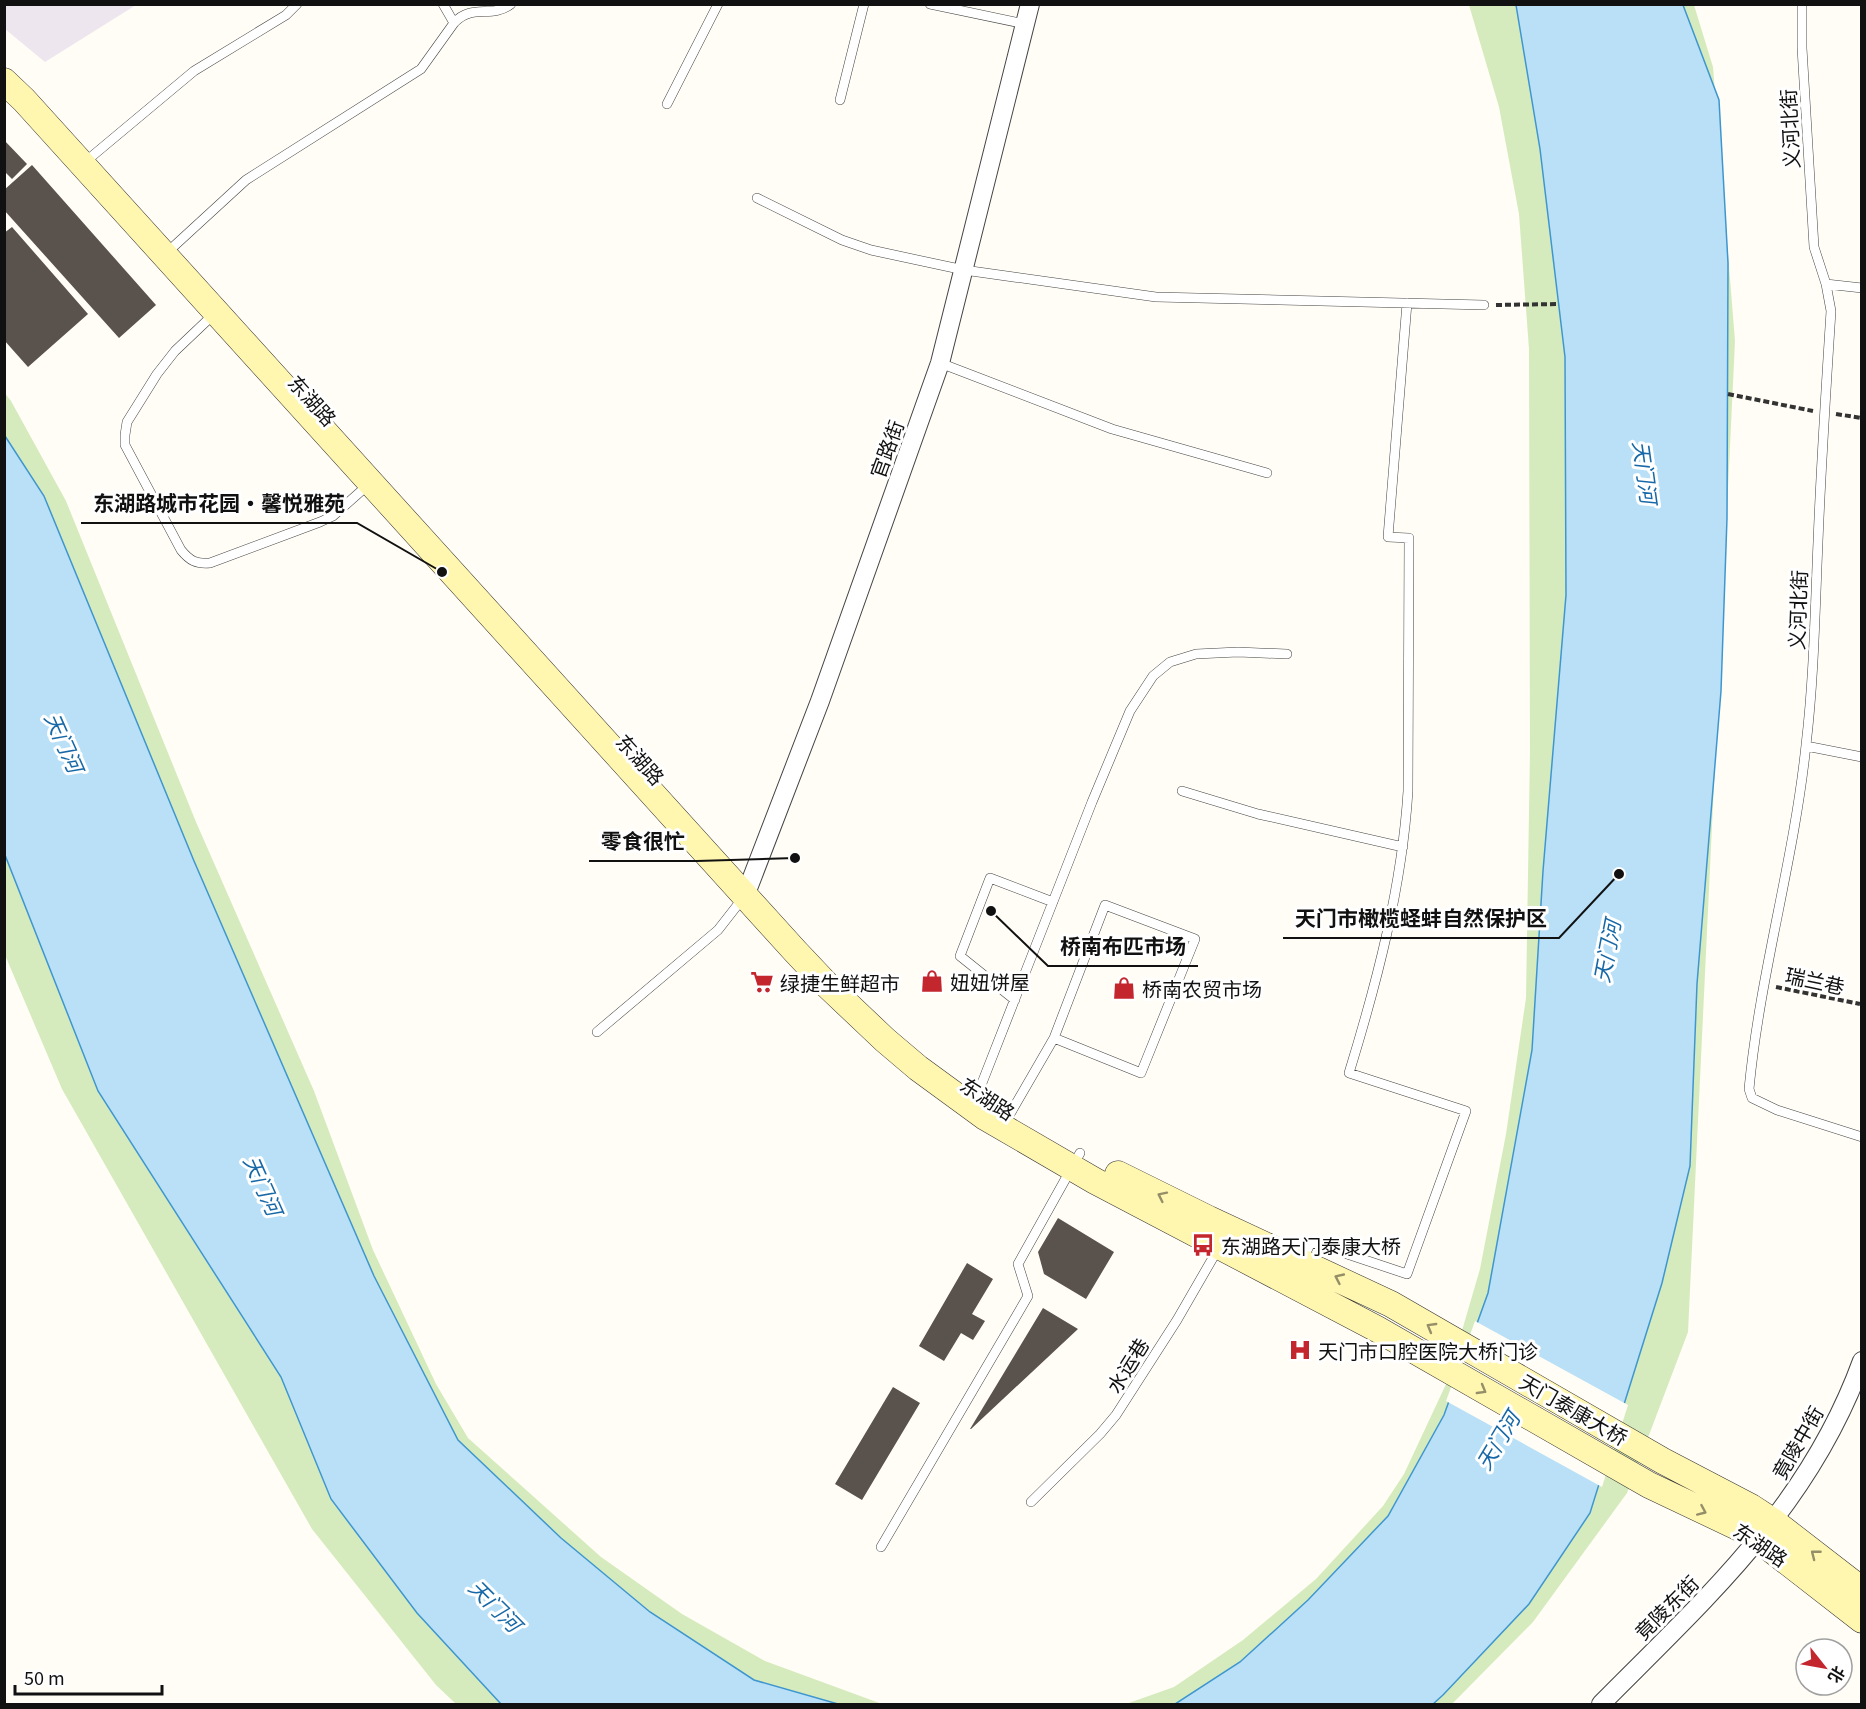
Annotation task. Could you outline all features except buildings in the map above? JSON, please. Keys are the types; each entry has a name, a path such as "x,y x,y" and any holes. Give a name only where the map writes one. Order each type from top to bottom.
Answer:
{"main road":[{"name":"东湖路","path":"4,69 91,157 748,888 828,986 864,1020 918,1068 1076,1161 1224,1237 1377,1329"},
{"name":"东湖路","path":"4,81 24,100 370,482 748,888"},
{"name":"东湖路","path":"975,1101 1010,1114 1076,1161"},
{"name":"东湖路","path":"1224,1237 1302,1262 1391,1304"},
{"name":"天门泰康大桥","path":"1391,1304 1664,1461"},
{"name":"天门泰康大桥","path":"1377,1329 1649,1485"},
{"name":"东湖路","path":"1664,1461 1727,1494 1862,1620"},
{"name":"东湖路","path":"1649,1485 1743,1529 1767,1530 1862,1590"}],"street":[{"name":"官路街","path":"748,888 820,701 940,363 1030,4"},
{"name":"竟陵中街","path":"1767,1530 1807,1473 1828,1437 1846,1401 1862,1360"},
{"name":"竟陵东街","path":"1601,1704 1706,1598 1767,1530"}],"lane":[{"path":"91,157 194,71 286,15 297,4"},
{"path":"442,4 454,23"},
{"path":"172,247 246,180 421,69 460,16 475,11 496,11 511,4"},
{"path":"667,104 717,4"},
{"path":"840,100 864,4"},
{"path":"930,4 1024,24"},
{"name":"义河北街","path":"1802,4 1802,48 1814,248 1826,284 1831,311 1813,661 1806,746 1796,818 1755,1028 1749,1089 1752,1098 1777,1110 1862,1137"},
{"path":"757,198 842,240 871,250 964,270 1156,297 1484,305"},
{"path":"1826,284 1862,288"},
{"path":"1302,1262 1311,1242 1407,1274 1466,1111 1349,1073 1367,1014 1397,884 1403,847 1407,791 1409,538 1388,537 1407,303"},
{"path":"216,312 165,362 127,422 124,435 125,445 181,550 187,557 193,562 210,563 320,522 333,516 370,482"},
{"path":"940,363 1112,429 1267,472"},
{"path":"975,1101 1130,711 1153,676 1170,662 1196,654 1238,652 1287,654"},
{"path":"1806,746 1862,757"},
{"path":"1182,791 1258,814 1403,847"},
{"path":"1015,1000 960,956 990,878 1053,902"},
{"path":"597,1032 718,930 748,888"},
{"path":"1010,1114 1054,1038 1105,905 1196,939 1141,1073 1054,1038"},
{"path":"881,1547 1028,1296 1018,1264 1076,1161"},
{"name":"水运巷","path":"1031,1502 1100,1434 1116,1415 1177,1320 1224,1237"}],"path":[{"path":"1484,305 1558,304"},
{"path":"1728,394 1862,418"},
{"name":"瑞兰巷","path":"1764,985 1860,1005"}],"shaded area":[{"path":"5,4 136,5 45,62 5,29"}],"green space":[{"path":"1469,5 1694,5 1713,67 1735,341 1688,1332 1627,1493 1533,1622 1452,1704 1126,1704 1174,1687 1243,1640 1316,1579 1383,1506 1404,1474 1447,1382 1480,1269 1506,1134 1526,998 1530,751 1529,349 1519,214 1499,107"},
{"path":"4,392 66,501 196,822 314,1091 373,1250 436,1384 468,1438 601,1557 682,1614 765,1661 882,1704 456,1704 436,1685 312,1529 62,1089 5,955"}],"water":[{"name":"天门河","path":"1516,5 1683,5 1719,100 1728,263 1727,518 1721,691 1697,984 1690,1166 1662,1283 1590,1513 1529,1604 1443,1695 1433,1704 1175,1704 1240,1662 1308,1600 1388,1516 1444,1415 1488,1293 1532,1050 1543,871 1566,595 1565,357 1540,149"},
{"name":"天门河","path":"5,436 44,496 194,861 374,1276 458,1440 561,1538 650,1612 754,1680 838,1704 501,1704 417,1613 331,1499 281,1377 98,1091 5,855"}],"pier":[{"path":"1475,1321 1628,1405 1602,1487 1446,1401"}],"place":[{"name":"东湖路城市花园·馨悦雅苑","path":"442,572"},
{"name":"零食很忙","path":"795,858"},
{"name":"天门市橄榄蛏蚌自然保护区","path":"1619,874"},
{"name":"桥南布匹市场","path":"991,911"},
{"name":"妞妞饼屋","path":"932,981"},
{"name":"绿捷生鲜超市","path":"762,982"},
{"name":"桥南农贸市场","path":"1124,988"},
{"name":"东湖路天门泰康大桥","path":"1203,1245"},
{"name":"天门市口腔医院大桥门诊","path":"1300,1350"}]}
